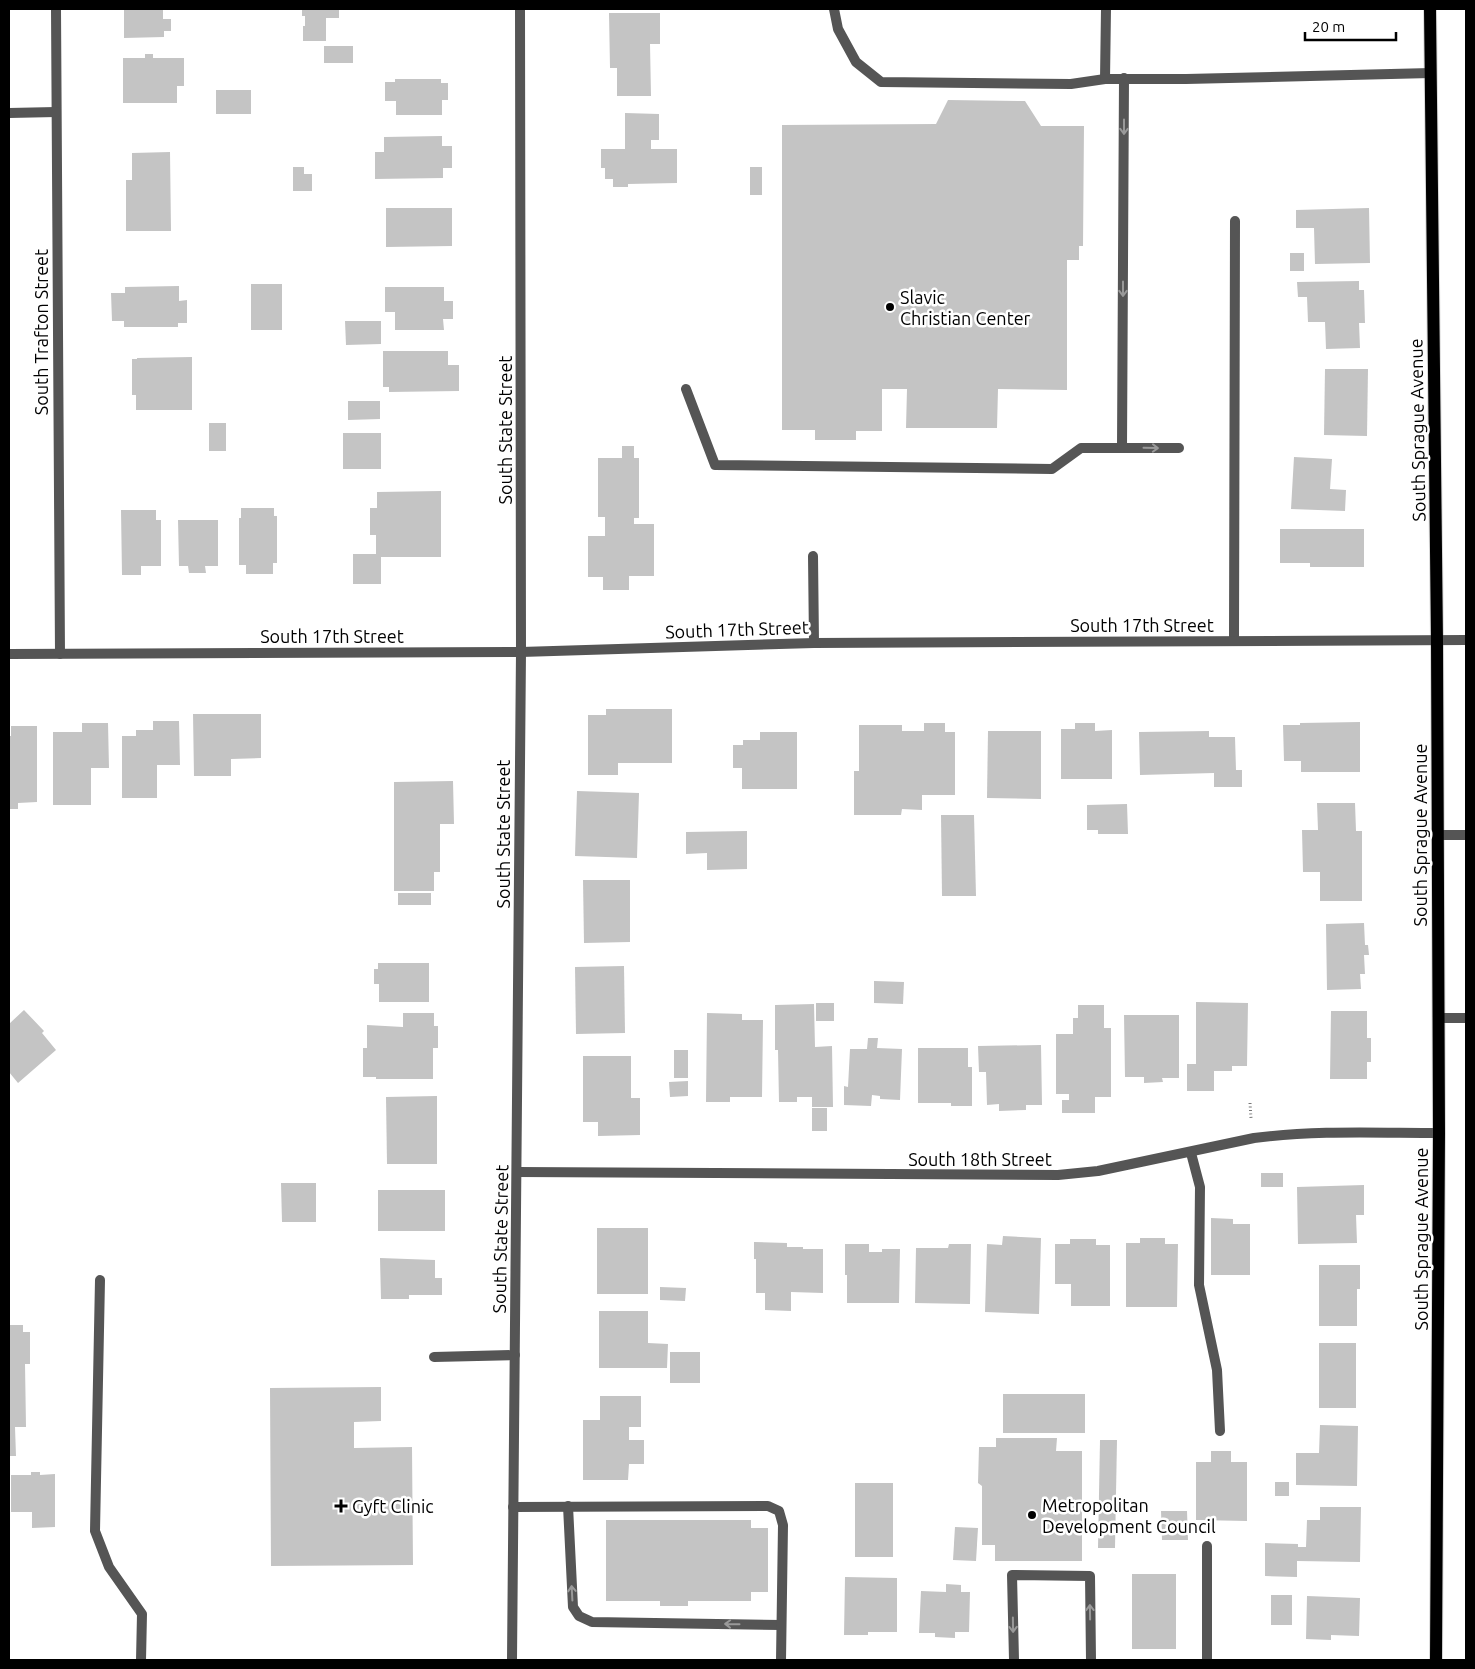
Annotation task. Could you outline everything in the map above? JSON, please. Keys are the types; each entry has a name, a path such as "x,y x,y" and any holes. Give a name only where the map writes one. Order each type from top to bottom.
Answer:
{"main road":[{"name":"South Sprague Avenue","path":"1430,9 1438,835 1439,1133 1436,1660"}],"street":[{"name":"South Trafton Street","path":"56,9 60,654"},
{"name":"South State Street","path":"512,1660 521,652 520,9"},
{"path":"834,9 838,29 856,62 881,82 1071,84 1124,78 1186,79 1431,72"},
{"path":"1105,79 1106,9"},
{"path":"1122,447 1124,78"},
{"path":"9,113 56,112"},
{"path":"1234,641 1235,221"},
{"path":"686,389 715,465 1052,470 1081,448 1179,448"},
{"path":"813,556 814,642"},
{"name":"South 17th Street","path":"9,654 521,652 814,642 1466,640"},
{"path":"1438,835 1466,835"},
{"path":"1438,1018 1466,1018"},
{"name":"South 18th Street","path":"517,1172 1058,1175 1098,1172 1254,1138 1279,1135 1439,1133"},
{"path":"1191,1153 1200,1187 1198,1285 1217,1370 1220,1431"},
{"path":"100,1280 95,1531 109,1567 142,1614 142,1660"},
{"path":"434,1357 515,1355"},
{"path":"568,1506 573,1608 579,1616 592,1622 781,1625"},
{"path":"514,1507 768,1506 779,1511 783,1525 782,1660"},
{"path":"1207,1546 1207,1660"},
{"path":"1014,1660 1012,1576 1090,1576 1090,1660"}],"building":[{"path":"124,9 163,9 163,19 171,19 171,31 164,31 164,37 124,38"},
{"path":"302,9 339,9 339,18 326,18 326,41 303,41 305,16 302,16"},
{"path":"609,13 660,13 660,44 650,44 651,96 617,96 617,68 610,68"},
{"path":"324,46 353,46 353,63 324,63"},
{"path":"145,54 153,54 153,58 184,58 184,86 177,86 177,103 123,103 123,58 145,58"},
{"path":"395,79 441,79 441,83 448,83 448,100 442,100 442,115 396,115 396,101 385,101 385,82 395,82"},
{"path":"216,90 251,90 251,114 216,114"},
{"path":"948,100 1025,101 1041,126 1084,126 1083,246 1079,246 1079,260 1067,260 1067,390 998,389 997,428 906,428 907,389 882,389 882,431 856,431 856,440 815,440 815,430 782,430 782,125 936,124"},
{"path":"625,113 659,114 659,140 651,140 651,149 677,149 677,183 628,184 628,187 613,187 613,179 605,179 605,168 601,168 601,149 625,149"},
{"path":"442,136 442,146 452,146 452,168 443,168 443,178 375,179 375,152 384,152 384,137"},
{"path":"170,152 171,231 126,231 126,180 132,180 132,153"},
{"path":"293,167 304,167 304,174 312,174 312,191 293,191"},
{"path":"750,167 762,167 762,195 750,195"},
{"path":"386,208 452,208 452,246 386,247"},
{"path":"1369,208 1370,263 1315,264 1314,228 1296,228 1296,210"},
{"path":"1290,253 1304,253 1304,271 1290,271"},
{"path":"1359,281 1359,290 1364,290 1365,323 1359,323 1360,348 1326,349 1325,322 1308,322 1307,297 1298,297 1297,282"},
{"path":"251,284 282,284 282,330 251,330"},
{"path":"179,286 179,301 187,300 187,323 178,323 178,327 124,327 124,321 112,321 111,293 125,293 125,287"},
{"path":"385,287 444,287 444,301 453,301 453,319 443,319 444,330 395,330 395,312 385,312"},
{"path":"345,321 381,321 381,344 346,345"},
{"path":"383,351 448,351 448,365 459,365 459,391 389,392 389,387 383,387"},
{"path":"192,357 192,410 136,410 136,395 132,395 132,359"},
{"path":"1325,369 1368,369 1367,436 1324,435"},
{"path":"348,401 380,401 380,419 348,420"},
{"path":"209,423 226,423 226,451 209,451"},
{"path":"343,433 381,433 381,469 343,469"},
{"path":"622,446 634,446 634,458 639,458 639,518 634,518 634,524 654,524 654,576 629,576 629,590 603,590 603,577 588,577 588,536 605,536 605,517 598,517 598,458 622,458"},
{"path":"1294,457 1332,459 1330,489 1346,490 1345,511 1291,509"},
{"path":"441,491 441,557 381,557 381,584 353,584 353,554 376,554 376,535 370,535 370,508 377,508 377,492"},
{"path":"241,508 274,508 274,516 277,516 277,563 273,563 273,574 246,574 246,565 239,565 239,518 241,518"},
{"path":"121,510 156,510 156,520 161,520 161,566 141,566 141,575 122,575"},
{"path":"178,520 218,520 218,566 205,566 206,573 189,573 188,566 179,566"},
{"path":"1280,529 1364,529 1364,567 1310,567 1310,563 1280,563"},
{"path":"606,709 672,709 672,763 618,763 618,775 588,775 588,715 606,715"},
{"path":"193,714 261,714 261,758 231,759 231,776 194,776"},
{"path":"153,721 179,721 180,765 157,765 157,798 122,798 122,736 136,736 136,730 153,730"},
{"path":"1360,722 1360,772 1301,772 1301,761 1284,761 1283,725"},
{"path":"82,723 108,723 109,768 91,768 91,805 53,805 53,732 82,732"},
{"path":"924,723 945,723 945,732 955,732 955,795 922,795 922,810 902,809 901,815 854,815 854,771 859,771 859,725 902,725 902,731 924,731"},
{"path":"1075,723 1095,723 1095,731 1112,730 1112,779 1061,779 1061,729 1075,729"},
{"path":"11,726 37,726 37,802 18,803 18,809 9,809 9,736 11,736"},
{"path":"988,731 1041,731 1041,799 987,798"},
{"path":"1209,731 1209,737 1235,737 1236,770 1242,770 1242,787 1214,787 1214,773 1140,775 1139,732"},
{"path":"760,732 797,732 797,789 742,789 742,768 733,768 733,745 743,745 743,740 760,740"},
{"path":"453,781 454,824 440,824 440,872 434,872 434,891 394,891 394,782"},
{"path":"577,791 639,793 637,858 575,856"},
{"path":"1317,803 1355,803 1356,831 1362,831 1362,901 1320,901 1320,872 1303,872 1302,830 1318,830"},
{"path":"1127,804 1128,834 1098,834 1098,830 1087,830 1087,805"},
{"path":"941,815 974,815 976,896 942,896"},
{"path":"747,831 747,869 707,870 707,853 686,854 686,832"},
{"path":"583,880 630,880 630,942 584,943"},
{"path":"398,893 431,893 431,905 398,905"},
{"path":"1364,923 1365,945 1368,945 1369,955 1364,955 1365,974 1360,974 1361,989 1327,990 1326,924"},
{"path":"378,963 429,963 429,1002 379,1002 379,984 374,984 374,969 378,969"},
{"path":"624,966 625,1033 576,1034 575,967"},
{"path":"874,981 904,982 903,1004 874,1003"},
{"path":"1196,1002 1248,1003 1247,1066 1232,1066 1232,1071 1214,1071 1214,1091 1187,1091 1187,1064 1196,1064"},
{"path":"816,1003 834,1003 834,1021 816,1021"},
{"path":"814,1004 815,1047 832,1046 833,1107 812,1107 812,1097 797,1097 797,1102 779,1102 778,1050 775,1050 775,1005"},
{"path":"1078,1005 1104,1005 1104,1028 1111,1028 1111,1097 1095,1097 1095,1113 1062,1113 1062,1100 1069,1100 1069,1094 1056,1094 1056,1034 1073,1034 1073,1018 1078,1018"},
{"path":"24,1010 44,1031 42,1033 56,1050 18,1083 9,1072 9,1024"},
{"path":"1331,1011 1367,1011 1367,1038 1371,1038 1371,1062 1367,1062 1367,1079 1330,1079"},
{"path":"403,1013 434,1013 434,1026 438,1026 438,1048 433,1048 433,1079 376,1079 376,1077 363,1077 363,1048 367,1048 367,1025 403,1027"},
{"path":"707,1013 742,1014 742,1020 763,1020 762,1097 730,1097 730,1102 706,1102"},
{"path":"1124,1015 1179,1015 1179,1078 1162,1078 1163,1082 1144,1083 1144,1077 1125,1077"},
{"path":"868,1038 878,1038 877,1048 902,1049 900,1100 880,1099 880,1096 872,1095 871,1106 844,1105 844,1086 848,1087 850,1049 867,1049"},
{"path":"1041,1045 1042,1105 1026,1105 1026,1110 999,1111 999,1104 987,1105 986,1072 979,1072 978,1046"},
{"path":"918,1048 968,1048 968,1067 972,1067 972,1106 951,1106 951,1103 918,1103"},
{"path":"674,1050 688,1050 688,1078 674,1078"},
{"path":"583,1056 631,1056 631,1098 640,1098 640,1135 598,1136 598,1122 583,1122"},
{"path":"688,1081 688,1096 670,1097 669,1082"},
{"path":"437,1096 437,1164 387,1164 386,1097"},
{"path":"812,1108 827,1108 827,1131 812,1131"},
{"path":"1261,1173 1283,1173 1283,1187 1261,1187"},
{"path":"281,1183 316,1183 316,1222 282,1222"},
{"path":"1364,1185 1364,1215 1356,1215 1357,1243 1298,1244 1297,1187"},
{"path":"378,1190 445,1190 445,1231 378,1231"},
{"path":"1211,1218 1233,1219 1233,1224 1250,1224 1250,1275 1211,1275"},
{"path":"597,1228 648,1228 648,1294 597,1294"},
{"path":"1003,1236 1041,1238 1039,1314 985,1312 987,1244 1002,1245"},
{"path":"1140,1238 1165,1238 1165,1244 1178,1244 1177,1307 1126,1307 1126,1243 1140,1243"},
{"path":"1070,1239 1096,1239 1096,1245 1110,1245 1110,1306 1071,1306 1071,1284 1055,1284 1055,1244 1070,1244"},
{"path":"754,1242 787,1243 787,1247 823,1249 823,1293 791,1292 791,1311 765,1310 765,1293 756,1293"},
{"path":"845,1244 869,1244 869,1252 882,1252 882,1249 900,1249 899,1303 847,1303"},
{"path":"949,1244 971,1244 970,1304 915,1303 916,1248 948,1248"},
{"path":"380,1258 435,1260 435,1278 442,1278 442,1295 409,1295 409,1299 381,1299"},
{"path":"1319,1265 1360,1265 1360,1289 1357,1289 1357,1326 1319,1326"},
{"path":"660,1287 686,1288 685,1301 660,1300"},
{"path":"599,1311 648,1311 648,1343 668,1344 667,1368 599,1368"},
{"path":"9,1325 23,1325 23,1332 30,1332 30,1364 25,1364 26,1427 15,1427 16,1456 9,1456"},
{"path":"1319,1343 1356,1343 1356,1408 1319,1408"},
{"path":"670,1352 700,1352 700,1383 670,1383"},
{"name":"Gyft Clinic","path":"381,1387 381,1421 354,1422 354,1448 412,1447 413,1565 271,1566 270,1388"},
{"path":"1003,1394 1085,1394 1085,1433 1003,1433"},
{"path":"600,1396 641,1396 641,1427 629,1427 629,1440 644,1440 644,1464 629,1464 628,1480 583,1480 583,1420 600,1420"},
{"path":"1320,1425 1358,1426 1357,1486 1296,1485 1296,1453 1319,1453"},
{"name":"Metropolitan Development Council","path":"996,1438 1057,1438 1056,1451 1082,1451 1082,1561 995,1561 995,1545 982,1545 982,1486 978,1483 979,1447 996,1447"},
{"path":"1100,1440 1117,1440 1115,1548 1098,1548"},
{"path":"1211,1451 1231,1451 1231,1462 1247,1462 1247,1521 1196,1520 1196,1462 1211,1462"},
{"path":"31,1472 40,1472 40,1475 55,1474 55,1527 32,1528 32,1512 11,1512 11,1475 31,1475"},
{"path":"1275,1482 1289,1482 1289,1496 1275,1496"},
{"path":"855,1483 893,1483 893,1557 855,1557"},
{"path":"1320,1507 1361,1507 1360,1562 1297,1561 1297,1577 1265,1576 1265,1543 1298,1544 1298,1547 1306,1547 1307,1520 1320,1520"},
{"path":"1161,1511 1187,1511 1188,1540 1162,1540"},
{"path":"606,1520 751,1520 751,1528 768,1528 768,1592 751,1592 751,1601 688,1601 688,1606 660,1606 660,1601 606,1601"},
{"path":"955,1527 978,1528 976,1561 953,1560"},
{"path":"1132,1574 1176,1574 1176,1649 1132,1649"},
{"path":"845,1577 897,1578 897,1632 868,1632 868,1635 844,1635"},
{"path":"946,1584 961,1585 961,1592 970,1592 969,1632 955,1632 955,1638 935,1637 935,1633 919,1633 921,1591 946,1592"},
{"path":"1271,1595 1292,1595 1292,1625 1271,1625"},
{"path":"1307,1596 1360,1598 1359,1636 1331,1635 1331,1640 1306,1639"}],"place":[{"name":"Slavic Christian Center","path":"890,307"},
{"name":"Gyft Clinic","path":"341,1506"},
{"name":"Metropolitan Development Council","path":"1032,1515"}]}
